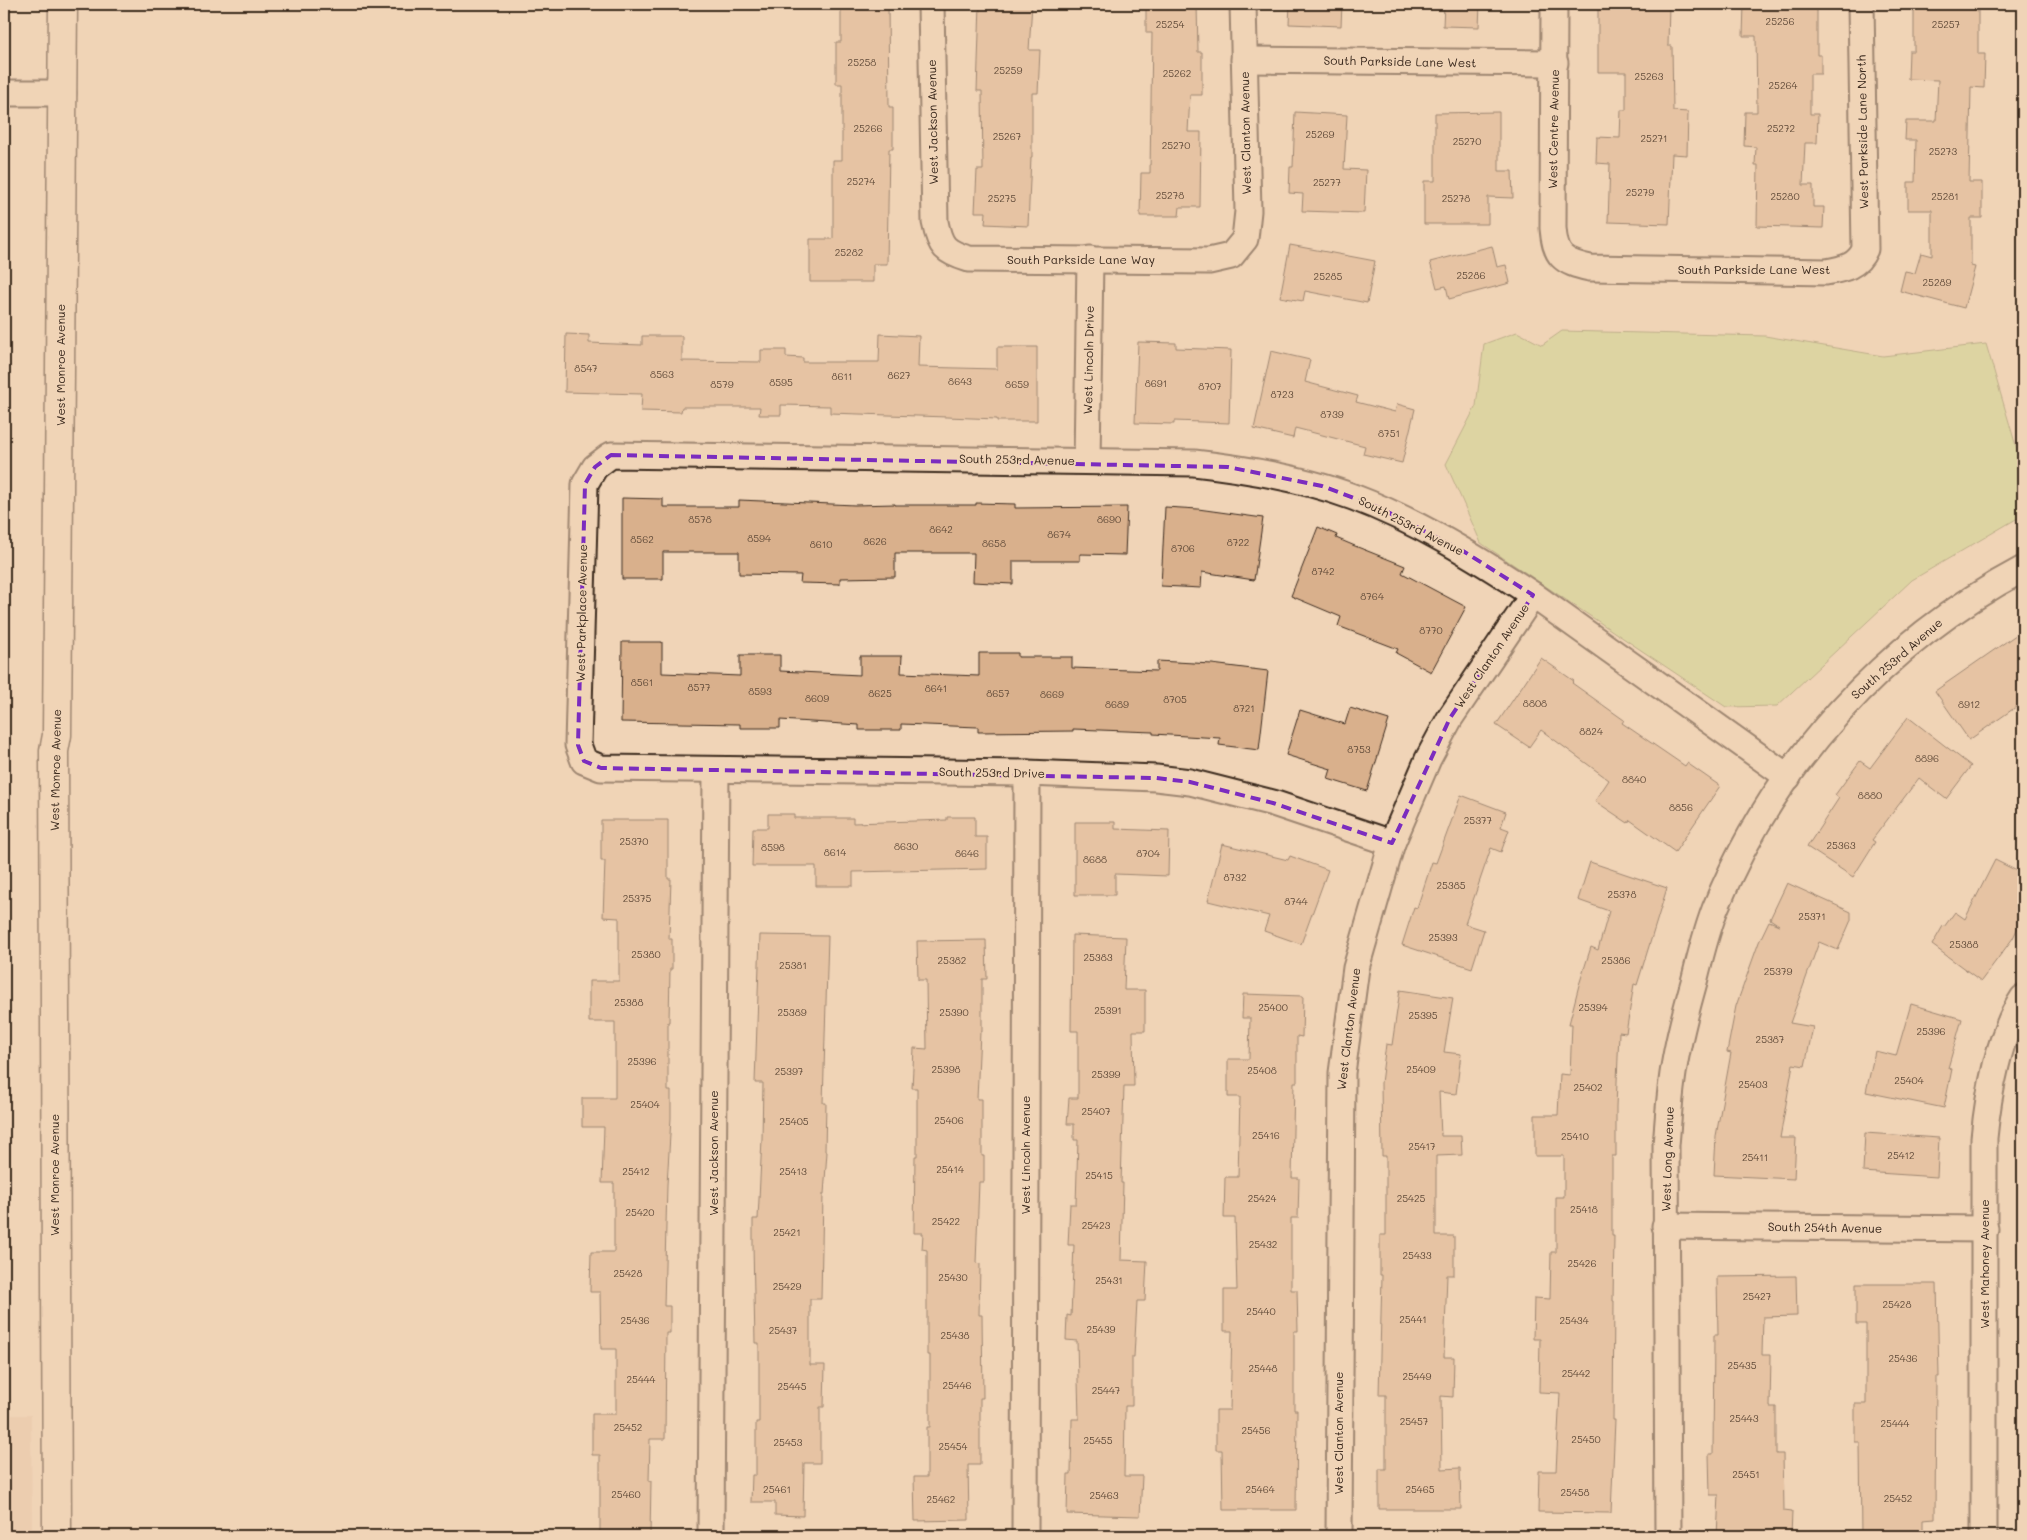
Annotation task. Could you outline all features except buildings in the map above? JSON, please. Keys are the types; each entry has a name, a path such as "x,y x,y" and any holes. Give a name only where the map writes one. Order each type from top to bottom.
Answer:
{"main road":[{"name":"West Monroe Avenue","path":"57,1536 54,751 57,736 64,4"}],"street":[{"name":"West Jackson Avenue","path":"931,4 934,204 939,240"},
{"name":"West Clanton Avenue","path":"1231,256 1245,239 1248,211 1243,4"},
{"name":"West Centre Avenue","path":"1554,4 1553,228 1558,254"},
{"name":"West Parkside Lane North","path":"1861,4 1865,238 1861,259"},
{"name":"South Parkside Lane West","path":"1244,60 1555,63"},
{"path":"4,93 63,93"},
{"name":"South Parkside Lane Way","path":"939,240 950,254 968,259 1209,261 1231,256"},
{"name":"South Parkside Lane West","path":"1558,254 1564,260 1575,265 1590,268 1826,272 1850,266 1861,259"},
{"name":"West Lincoln Drive","path":"1087,461 1090,259"},
{"name":"South 253rd Avenue","path":"595,467 611,456 1194,463 1260,471 1322,486 1378,507 1490,567 1533,595 1788,777 1821,732 1864,686 1938,621 1991,586 2023,569"},
{"name":"West Parkplace Avenue","path":"584,761 578,745 585,484 595,467"},
{"name":"West Clanton Avenue","path":"1339,1536 1342,1073 1356,968 1392,843 1428,759 1450,718 1533,595"},
{"name":"South 253rd Drive","path":"584,761 601,768 1027,773 1156,778 1190,782 1273,803 1392,843"},
{"name":"West Jackson Avenue","path":"713,1536 711,1532 716,770"},
{"name":"West Lincoln Avenue","path":"1025,1536 1027,773"},
{"name":"West Long Avenue","path":"1668,1536 1665,1226 1666,1145 1672,1081 1701,952 1715,910 1747,842 1788,777"},
{"name":"West Mahoney Avenue","path":"1984,1536 1984,1138 1988,1104 1999,1054 2023,998"},
{"name":"South 254th Avenue","path":"1665,1226 1985,1229"}],"highlighted area":[{"path":"611,455 1228,467 1322,486 1378,507 1463,551 1533,595 1450,718 1392,843 1273,803 1190,782 1156,778 601,768 584,761 578,745 585,484 595,467"}],"shaded area":[{"path":"4,1415 31,1415 32,1536 4,1536"}],"green space":[{"path":"1562,331 1765,336 1883,356 1986,344 2023,470 2023,515 1912,580 1777,706 1726,707 1481,543 1446,464 1476,406 1484,344 1517,332 1542,345"}]}
